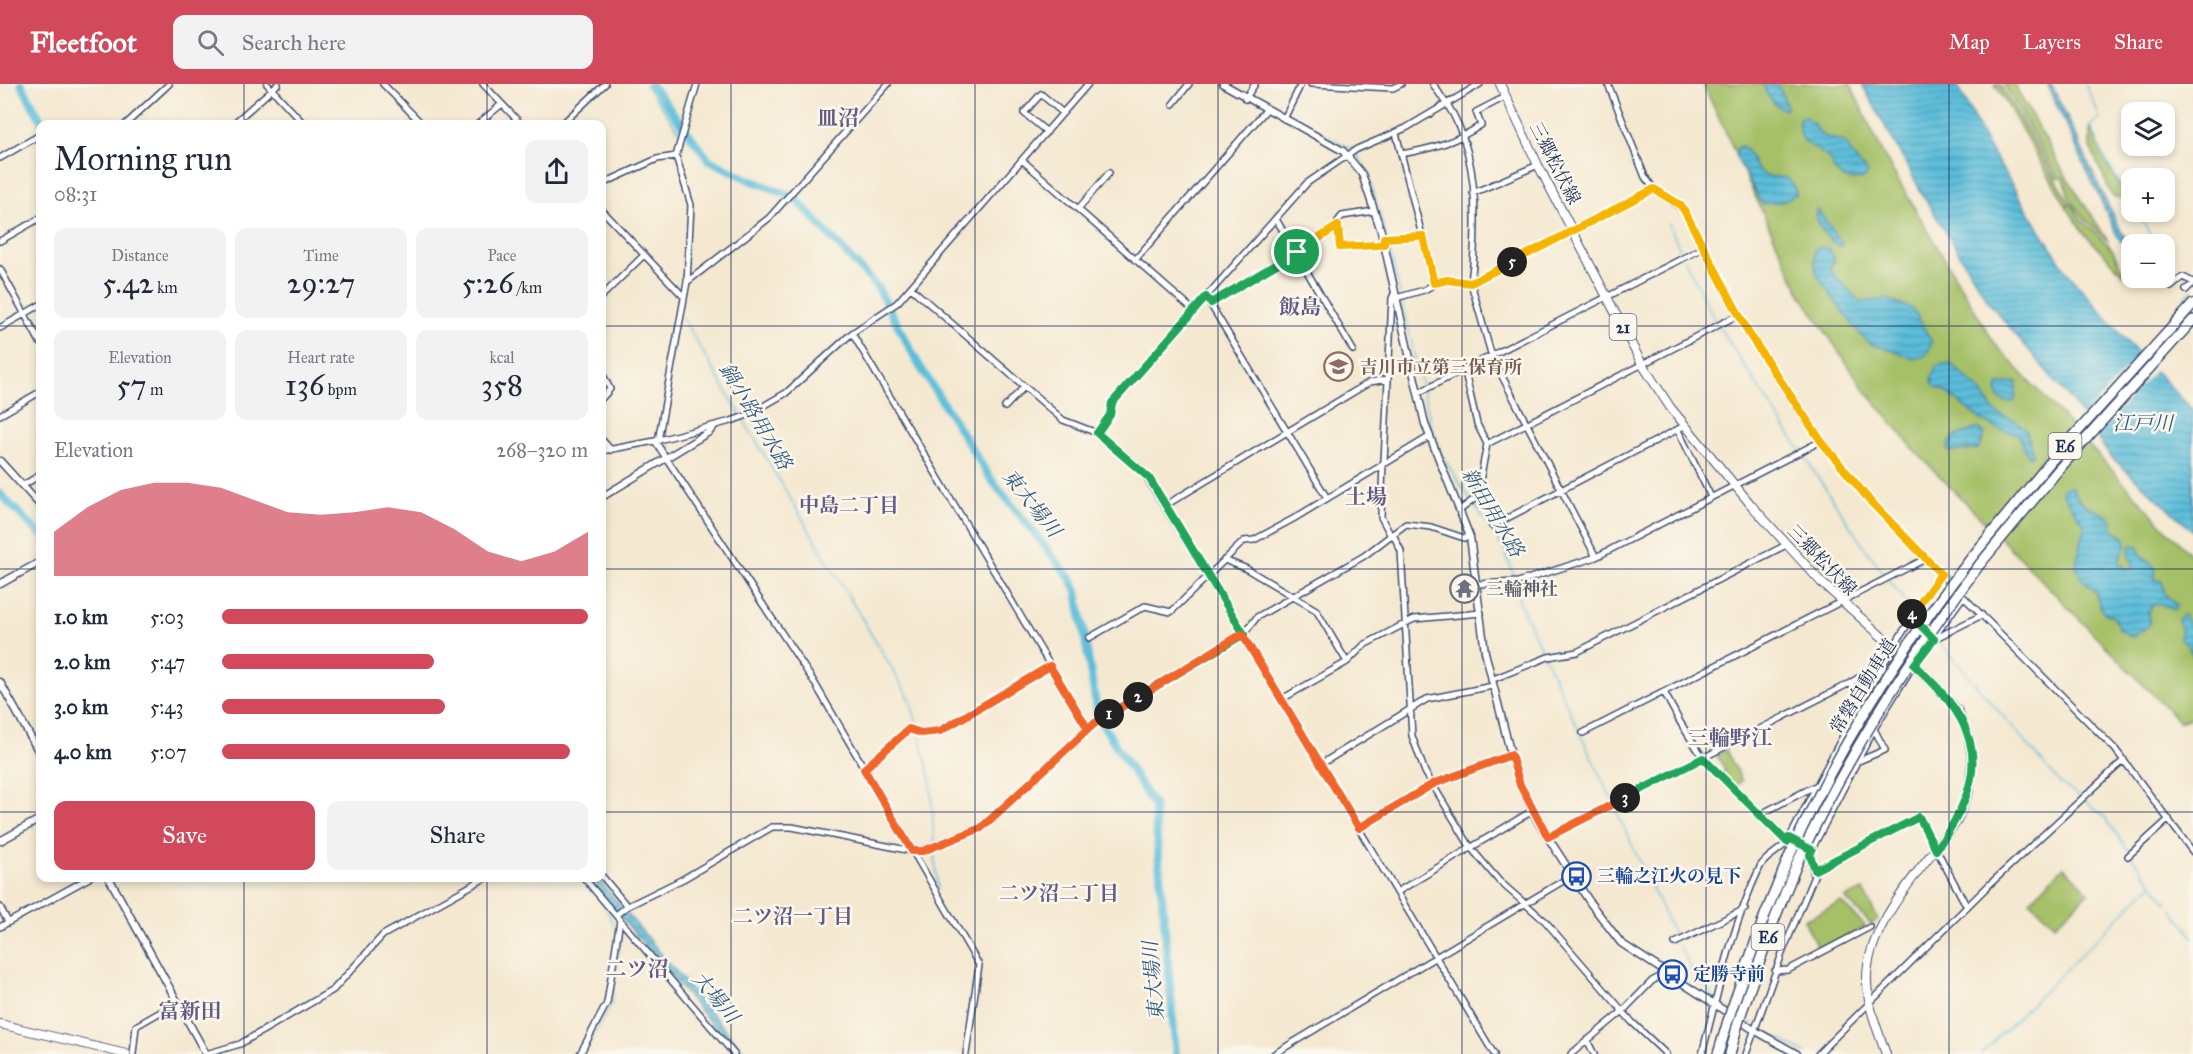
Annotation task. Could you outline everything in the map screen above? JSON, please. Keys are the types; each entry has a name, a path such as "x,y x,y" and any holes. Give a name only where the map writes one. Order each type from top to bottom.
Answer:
{"highway":[{"name":"常磐自動車道","path":"1730,1054 1741,1014 1794,859 1853,731 1948,588 2052,460 2193,304"},
{"name":"常磐自動車道","path":"1718,1054 1765,915 1862,736 1893,686 1955,596 2059,469 2193,320"}],"main road":[{"name":"三郷松伏線","path":"1500,84 1538,165 1607,298 1642,364 1681,428 1786,545 1840,601 1941,690 1958,711 1971,749 1972,774 1965,803 1957,821 1877,934 1867,971 1870,1004 1886,1054"},
{"path":"0,1024 126,1054"}],"street":[{"path":"130,120 169,84"},
{"path":"267,84 300,120"},
{"path":"237,120 278,84"},
{"path":"483,84 517,120"},
{"path":"566,120 605,84"},
{"path":"697,84 676,156 691,205 687,282 656,441 814,682 979,965 966,1054"},
{"path":"687,282 769,218 888,84"},
{"path":"606,451 714,426 748,415 786,393 852,333 894,306 1088,84"},
{"path":"1173,104 1189,84"},
{"path":"1224,84 1352,152 1362,174 1385,240 1429,436 1470,537 1492,683 1520,785 1532,811 1621,943 1797,1054"},
{"path":"1247,96 1255,84"},
{"path":"1285,116 1301,84"},
{"path":"1311,84 1393,88 1401,84"},
{"path":"1433,84 1447,104 1464,137 1473,193 1475,250 1471,283 1492,357 1596,557"},
{"path":"1097,433 1110,415 1112,403 1307,183 1352,152 1396,133 1480,84"},
{"path":"1608,84 1645,177 1654,189 1680,205 1738,315 1821,441 1870,501 1925,559 2124,760 2193,852"},
{"path":"386,85 418,120"},
{"path":"1047,132 1024,113 1041,94 1063,113"},
{"path":"1401,154 1428,150 1464,137 1481,125 1476,112 1505,97"},
{"path":"483,120 502,104"},
{"path":"1135,260 1265,106"},
{"path":"1396,133 1434,283"},
{"path":"0,158 36,137"},
{"path":"606,182 657,159 676,156"},
{"path":"1022,160 1194,311"},
{"path":"1473,193 1538,165"},
{"path":"1078,209 1109,173"},
{"path":"1654,189 1471,283 1447,280 1434,283 1424,290 1392,298 1381,517 1401,551 1412,736 1425,772 1471,848 1499,881 1545,921 1623,1011 1666,1054"},
{"path":"1374,211 1342,216 1338,221 1340,247 1423,236"},
{"path":"606,214 684,297"},
{"path":"1276,219 1353,350"},
{"path":"0,241 36,220"},
{"path":"1211,303 1338,226"},
{"path":"1421,393 1703,248"},
{"path":"606,292 644,255"},
{"path":"0,269 36,335"},
{"path":"2175,284 2183,277 2193,283 2186,290"},
{"path":"911,288 1063,420 1097,433 1141,469 1166,505 1494,1054"},
{"path":"1206,297 1327,498"},
{"path":"0,328 36,307"},
{"path":"1487,444 1738,315"},
{"path":"852,333 1088,729"},
{"path":"1460,510 1473,502 1487,444 1476,424 1465,372"},
{"path":"1166,505 1370,382 1388,379"},
{"path":"1005,407 1024,387"},
{"path":"0,415 36,394"},
{"path":"606,495 709,432 714,426"},
{"path":"1492,526 1681,428 1711,497"},
{"path":"1089,638 1145,606 1171,612 1244,541 1254,540 1429,436"},
{"path":"1477,584 1515,583 1596,557 1821,441"},
{"path":"606,444 611,450"},
{"path":"0,461 36,501"},
{"path":"22,486 36,477"},
{"path":"580,1054 607,1003 618,917 627,907 778,826 912,851 923,851 981,828 1099,720 1243,635 1257,617 1364,556 1406,524 1431,527 1464,538 1470,537"},
{"path":"1321,764 1410,710 1440,695 1492,683 1545,658 1577,652 1786,545"},
{"path":"1583,733 1925,559"},
{"path":"1224,560 1245,568 1316,609 1347,662"},
{"path":"0,584 36,564"},
{"path":"1702,1054 1715,1001 1761,866 1788,840 1880,666 1941,574"},
{"path":"1746,1054 1775,971 1815,870 1810,855 1838,795 1914,665 1964,597"},
{"path":"1282,699 1347,662 1364,645 1414,619 1481,613"},
{"path":"1913,614 1935,638"},
{"path":"1935,638 1982,615"},
{"path":"864,769 909,729 921,733 940,731 1050,666"},
{"path":"1880,666 1904,681"},
{"path":"1548,837 1851,683 1880,666"},
{"path":"0,682 36,747"},
{"path":"1851,683 1862,699"},
{"path":"1664,692 1680,723 1703,758 1788,840 1812,850"},
{"path":"1855,711 1876,727 1885,750 1856,762"},
{"path":"1359,828 1433,784 1511,755"},
{"path":"1818,1054 1967,907 2124,760"},
{"path":"1759,814 1815,786 1838,795"},
{"path":"1397,892 1532,811"},
{"path":"1815,870 1919,817 1967,907"},
{"path":"2128,856 2169,819"},
{"path":"0,842 36,821"},
{"path":"1274,1054 1573,875"},
{"path":"606,881 627,907"},
{"path":"0,927 82,882"},
{"path":"111,882 206,1054 240,1044 333,990 383,935 478,882"},
{"path":"587,882 734,1054"},
{"path":"0,908 8,922"},
{"path":"1677,942 1745,909"},
{"path":"1775,971 1780,973 1788,970 1870,927"},
{"path":"1571,1054 1623,1011 1652,981 1667,973"},
{"path":"133,1054 136,1026 178,1002"},
{"path":"1587,1041 1594,1054"}],"green space":[{"path":"1703,84 1850,84 1885,158 1995,344 2193,558 2193,717 2180,722 1917,453 1864,389 1801,295"},
{"path":"1995,84 2000,84 2070,203 2066,205"},
{"path":"2004,84 2014,84 2063,171 2108,241 2073,203 2063,178 2058,178"},
{"path":"2090,125 2106,162 2121,188 2120,198 2112,196 2090,146"},
{"path":"2071,203 2081,219 2112,249 2121,272 2083,232 2066,206"},
{"path":"1726,750 1742,781 1734,787 1722,773 1725,770 1717,755"},
{"path":"2064,867 2089,892 2055,925 2030,901"},
{"path":"1863,890 1878,919 1871,924 1845,898"},
{"path":"1841,902 1866,927 1819,951 1804,920"}],"water":[{"path":"1763,84 1778,84 1787,106 1785,109 1771,100"},
{"name":"江戸川","path":"1862,84 1957,84 1987,145 2066,271 2130,345 2193,410 2193,531 2109,455 2074,404 1990,304 1923,195"},
{"path":"2047,84 2051,84 2123,234 2121,241"},
{"path":"1805,117 1813,123 1821,135 1846,143 1856,161 1868,172 1865,178 1853,180 1844,178 1835,171 1829,159 1803,140 1800,135 1799,119"},
{"path":"1741,146 1748,152 1760,173 1789,179 1797,194 1781,202 1762,204 1735,155 1737,147"},
{"path":"1817,209 1842,246 1836,244 1825,234 1815,214"},
{"path":"1818,247 1830,249 1835,262 1831,263 1831,271 1860,302 1887,299 1913,309 1932,342 1927,354 1918,358 1910,358 1871,344 1866,340 1842,311 1817,274 1814,251"},
{"path":"1950,363 1982,392 1992,409 1999,415 2015,420 2026,429 2033,454 2029,457 2017,433 1989,425 1933,385 1932,377 1936,366"},
{"path":"2017,382 2015,401 2006,402 1998,398 1997,388 2000,384"},
{"path":"1980,429 1985,434 1978,449 1949,452 1948,447 1954,437"},
{"path":"2070,486 2083,503 2106,515 2113,524 2113,531 2124,537 2126,544 2119,562 2126,569 2131,568 2133,565 2129,553 2130,548 2131,545 2138,546 2141,556 2150,561 2156,570 2154,579 2162,581 2165,594 2177,605 2173,610 2162,604 2153,605 2148,614 2150,625 2132,637 2119,629 2114,617 2102,612 2095,591 2080,577 2076,565 2085,526 2062,493 2063,488"},
{"path":"2184,615 2193,632 2193,656 2187,644 2179,638 2181,630 2178,619"},
{"path":"591,882 600,882 746,1054 737,1054"}],"pier":[{"path":"2142,352 2157,368 2094,438 2081,419"}],"waterway":[{"name":"大場川","path":"21,84 41,120"},
{"name":"鍋小路用水路","path":"645,84 681,134"},
{"name":"東大場川","path":"651,84 709,160 750,180 794,197 878,288 919,365 990,478 1071,579 1077,591 1098,717 1154,806 1176,1054"},
{"path":"2085,84 2099,115"},
{"name":"新田用水路","path":"1269,106 1284,114"},
{"name":"新田用水路","path":"1288,116 1353,150"},
{"path":"2100,119 2091,126 2106,161 2121,185"},
{"name":"新田用水路","path":"1356,153 1366,170 1386,235"},
{"path":"2143,222 2150,234"},
{"path":"1669,224 1683,256"},
{"name":"鍋小路用水路","path":"682,293 687,226"},
{"name":"新田用水路","path":"1387,240 1400,294"},
{"path":"1685,260 1716,323"},
{"path":"2185,298 2193,289"},
{"name":"鍋小路用水路","path":"679,313 681,298"},
{"name":"新田用水路","path":"1401,298 1433,433 1442,456 1470,499"},
{"name":"鍋小路用水路","path":"682,317 910,699 918,728"},
{"path":"1719,327 1864,547 1920,620"},
{"path":"0,494 36,530"},
{"name":"新田用水路","path":"1473,503 1504,549 1515,579"},
{"name":"新田用水路","path":"1515,584 1520,604 1612,801"},
{"path":"1937,639 2061,784 2080,797"},
{"name":"鍋小路用水路","path":"920,736 931,781 934,844"},
{"path":"2084,800 2105,817 2130,853"},
{"name":"新田用水路","path":"1614,806 1676,940"},
{"name":"鍋小路用水路","path":"934,849 938,889"},
{"path":"2132,857 2168,903"},
{"path":"1981,1054 2152,884"},
{"path":"606,908 614,926"},
{"path":"2172,909 2193,937"},
{"path":"587,1046 612,1003 621,935"},
{"name":"新田用水路","path":"1678,945 1696,977 1714,997"},
{"name":"新田用水路","path":"1717,1000 1728,1008"},
{"name":"新田用水路","path":"1745,1019 1753,1024"},
{"name":"新田用水路","path":"1758,1027 1807,1054"}],"place":[{"name":"吉川市立第三保育所","path":"1339,367"},
{"name":"三輪神社","path":"1465,589"},
{"name":"三輪之江火の見下","path":"1576,876"},
{"name":"定勝寺前","path":"1672,974"}],"district":[{"name":"皿沼","path":"838,118"},
{"name":"飯島","path":"1300,307"},
{"name":"土場","path":"1366,497"},
{"name":"中島二丁目","path":"849,505"},
{"name":"三輪野江","path":"1730,738"},
{"name":"二ツ沼二丁目","path":"1059,893"},
{"name":"二ツ沼一丁目","path":"793,916"},
{"name":"二ツ沼","path":"637,969"},
{"name":"富新田","path":"190,1011"}],"route":[{"path":"1297,252 1211,303 1206,297 1112,403 1110,415 1097,433 1149,478 1244,634 1242,634 1101,719 1095,723 1088,729 1050,666 940,731 930,734 921,733 914,728 909,729 864,769 912,851 923,851 981,828 1095,723 1242,634 1359,828 1433,784 1511,755 1520,785 1548,837 1703,758 1787,842 1789,838 1812,850 1810,855 1815,870 1919,817 1936,850 1957,821 1969,791 1972,774 1969,738 1958,711 1941,690 1914,665 1934,639 1911,616 1941,574 1870,501 1803,416 1749,334 1680,205 1654,189 1471,283 1447,280 1434,283 1423,236 1389,237 1383,239 1384,244 1340,247 1338,226 1297,252"}]}
